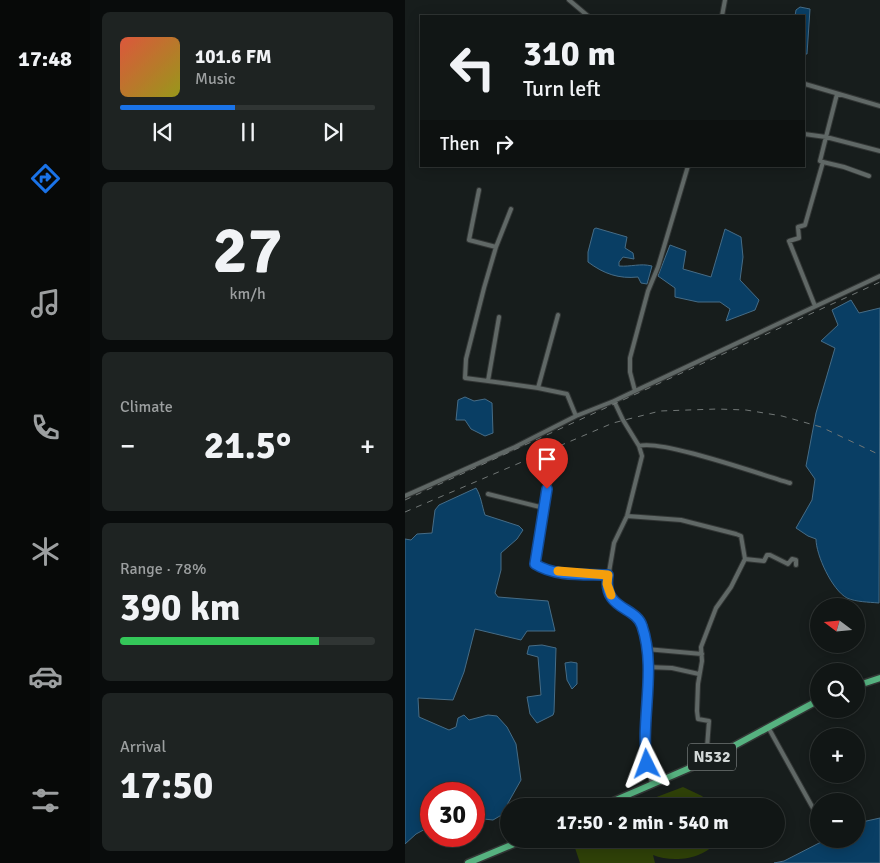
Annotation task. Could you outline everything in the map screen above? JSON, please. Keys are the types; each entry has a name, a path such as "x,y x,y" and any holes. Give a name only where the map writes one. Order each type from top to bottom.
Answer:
{"highway":[{"path":"865,683 880,678"},
{"name":"N532","path":"620,798 705,761 810,705"},
{"path":"468,863 504,848"}],"street":[{"path":"569,0 587,15"},
{"path":"722,15 725,0"},
{"path":"805,84 880,106"},
{"path":"820,161 837,94"},
{"path":"805,134 826,137 880,152"},
{"path":"815,306 789,240 799,238 798,227 805,225 823,162 869,176"},
{"path":"635,392 630,372 630,358 648,291 658,267 688,167"},
{"path":"479,190 469,240 496,247"},
{"path":"511,209 496,247 466,358 465,378 567,394 576,416"},
{"path":"405,496 515,447 576,416 635,392 775,328 815,306 880,276"},
{"path":"538,388 558,315"},
{"path":"488,381 499,317"},
{"path":"614,401 639,446 642,456 627,516 614,543 607,584 617,605 642,624 646,649 649,696 645,752 652,784"},
{"path":"639,446 645,444 680,450 790,483"},
{"path":"552,468 535,564 568,573 608,575"},
{"path":"488,494 544,508"},
{"path":"627,516 681,520 741,536 745,559 731,587 716,608 701,647 697,711 698,720 709,721 705,761"},
{"path":"745,559 765,561 767,555 770,555 788,564 792,559 796,560 796,565"},
{"path":"646,649 701,654"},
{"path":"647,667 672,668 699,674"},
{"path":"768,727 810,803"}],"green space":[{"path":"683,787 704,798 654,798"},
{"path":"575,848 710,848 688,858 669,859 653,855 655,863 580,863"}],"water":[{"path":"800,7 810,9 807,54 805,54 805,15 795,15 796,10"},
{"path":"594,229 627,237 625,248 633,253 634,259 623,257 619,262 619,266 652,266 647,284 641,283 638,277 624,277 606,273 588,262 588,252"},
{"path":"725,229 741,237 743,257 740,280 759,300 755,310 726,321 730,309 720,302 698,302 675,297 675,288 658,276 670,245 686,251 683,269 711,277"},
{"path":"851,300 859,313 880,308 879,603 865,602 865,598 847,598 841,594 826,572 816,539 796,528 812,500 815,479 806,466 816,413 835,348 821,341 838,325 832,310"},
{"path":"465,397 474,401 485,399 492,403 493,433 485,436 471,429 465,420 456,420 458,400"},
{"path":"476,488 485,515 519,526 523,530 517,539 501,553 501,570 495,593 498,597 548,601 555,631 527,631 521,640 475,629 464,672 453,700 418,698 419,717 449,730 456,727 458,718 464,715 469,720 488,715 497,716 507,727 516,744 521,780 511,798 500,798 500,816 493,820 485,819 485,782 420,782 420,832 405,844 405,539 411,540 417,534 432,533 435,510 439,505"},
{"path":"542,645 556,648 554,712 553,715 537,723 530,714 527,697 541,695 538,657 527,654 529,646"},
{"path":"565,663 577,663 577,684 572,689 567,680"},
{"path":"880,818 880,863 774,863 784,861 810,848 865,848 865,821"}],"railway":[{"path":"405,500 880,282"},
{"path":"405,512 613,423 660,411 746,410 782,416 821,427 880,455"}],"slow traffic":[{"path":"558,571 608,575 607,584 611,595"}],"route":[{"path":"547,489 535,564 568,573 608,575 607,584 611,596 617,605 642,624 647,658 649,696 645,752 647,764"}]}
